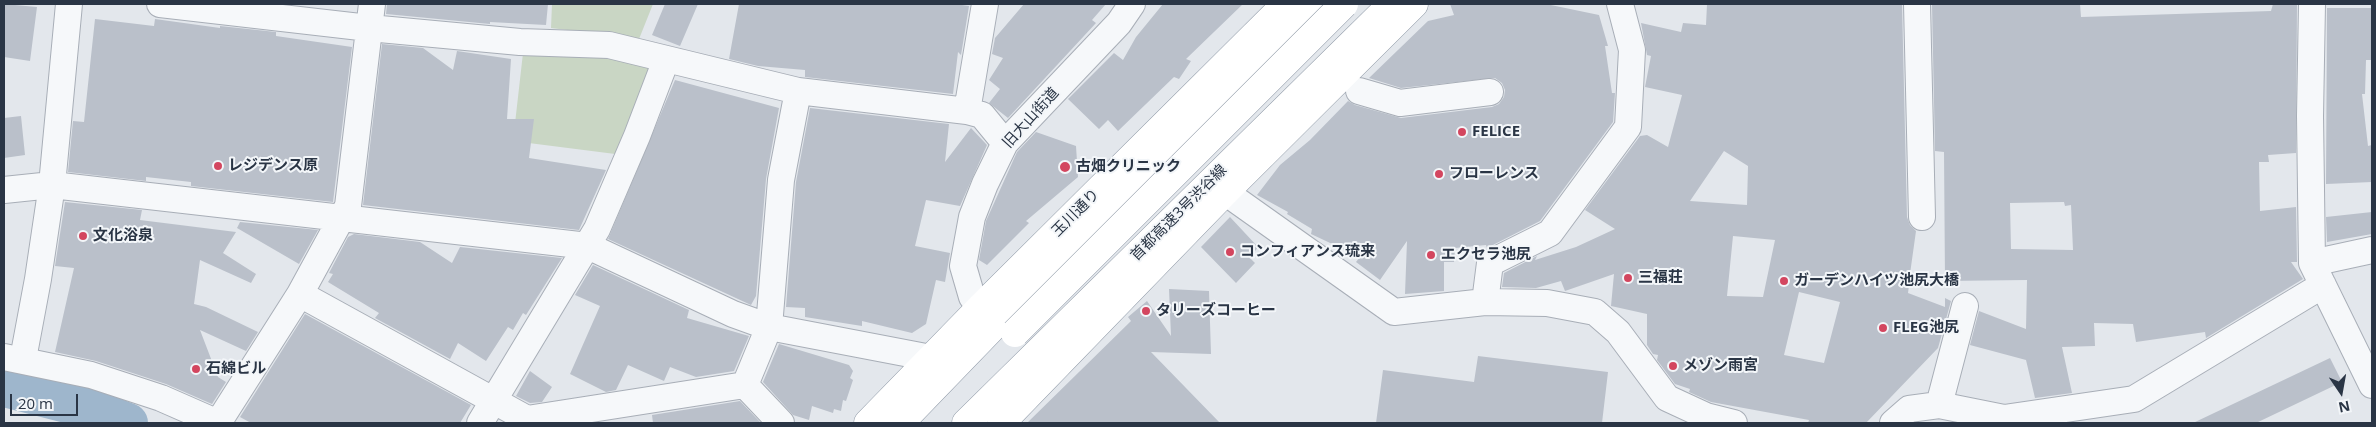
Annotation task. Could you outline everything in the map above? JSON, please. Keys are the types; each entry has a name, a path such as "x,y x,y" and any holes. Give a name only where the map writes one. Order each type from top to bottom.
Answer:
{"highway":[{"name":"玉川通り","path":"868,423 980,307 1286,4"},
{"path":"900,423 1112,204 1313,4"},
{"path":"907,423 939,401 1015,333 1344,4"},
{"name":"首都高速3号渋谷線","path":"983,417 1392,4"},
{"path":"962,423 983,417 1225,192 1414,4"}],"street":[{"path":"69,4 52,184 38,280 13,358 91,375 152,395 218,423 300,294 348,206 370,16"},
{"path":"160,4 370,16 520,42 609,45 798,91 967,111 982,115 1005,143"},
{"path":"967,111 985,4"},
{"name":"旧大山街道","path":"980,307 972,297 963,266 972,218 985,184 1005,143 1120,23 1132,4"},
{"path":"1485,302 1490,263 1550,233 1628,127 1632,50 1620,4"},
{"path":"1917,4 1922,217"},
{"path":"2312,4 2310,116 2318,274 2372,385"},
{"path":"480,423 588,246 627,160 666,60"},
{"path":"745,384 768,327 782,180 798,91"},
{"path":"1359,91 1400,103 1490,92"},
{"path":"4,190 52,184 588,246 733,314 768,327 931,358"},
{"path":"1225,192 1394,312 1485,302 1547,303 1595,312 1618,332 1667,398 1706,416 1734,423"},
{"path":"1893,423 1909,409 1939,405 2004,418 2134,399 2318,274 2372,250"},
{"path":"300,294 527,419 745,384"},
{"path":"1939,405 1965,306"},
{"path":"745,384 781,423"}],"green space":[{"path":"552,4 653,4 639,39 551,28"},
{"path":"523,53 632,60 652,70 623,155 513,141"}],"building":[{"path":"4,4 37,7 30,61 4,57"},
{"path":"387,4 548,4 546,25 490,22 490,24 386,14"},
{"path":"665,4 698,4 680,46 652,35"},
{"path":"739,4 955,4 969,6 961,55 958,52 953,94 805,77 805,70 758,66 729,59"},
{"path":"1024,4 1106,4 1092,20 1096,23 1008,118 989,103 1000,89 989,80 1003,58 992,54 995,38"},
{"path":"1163,4 1243,4 1186,59 1191,61 1179,79 1174,77 1118,131 1108,120 1099,129 1068,99 1114,53 1123,60 1136,37"},
{"path":"1450,4 1546,4 1599,15 1608,46 1605,46 1612,93 1615,93 1613,122 1540,221 1487,248 1486,245 1455,248 1454,262 1444,262 1444,291 1405,294 1407,241 1380,280 1356,262 1360,257 1311,234 1312,229 1287,214 1288,212 1257,195 1280,165 1310,140 1348,101 1355,105 1401,118 1492,107 1499,104 1504,97 1505,90 1502,83 1495,78 1401,88 1369,78 1428,21 1454,15"},
{"path":"1707,4 1902,4 1907,217 1910,225 1916,231 1909,281 1899,281 1909,285 1908,293 1945,307 1945,298 1951,301 1938,348 1866,423 1808,423 1809,420 1711,402 1689,392 1690,389 1675,384 1657,360 1658,355 1653,354 1647,345 1647,314 1611,306 1614,274 1565,291 1561,281 1536,288 1502,287 1504,273 1537,256 1535,260 1576,247 1615,229 1585,210 1640,136 1647,135 1668,147 1682,95 1645,87 1651,56 1647,55 1641,23 1681,32 1683,23 1706,25","holes":["1724,151 1748,166 1747,205 1690,201","1733,236 1775,240 1763,297 1727,296","1799,292 1840,302 1824,363 1784,355"]},
{"path":"1932,4 2080,4 2081,17 2271,11 2273,4 2297,4 2296,153 2268,155 2269,162 2259,162 2260,211 2296,207 2297,262 2291,262 2303,279 2206,338 2205,332 2136,342 2133,324 2094,323 2095,346 2062,347 2072,393 2035,398 2026,360 1970,345 1979,311 2026,329 2027,280 1945,281 1944,152 1935,151","holes":["2064,202 2065,206 2071,205 2073,250 2011,249 2010,203"]},
{"path":"2327,8 2372,8 2372,60 2366,60 2365,94 2362,94 2368,146 2372,145 2372,182 2326,184"},
{"path":"95,19 154,26 155,19 220,28 220,26 276,32 276,36 352,47 333,202 191,186 191,182 146,177 146,181 68,172 73,121 84,122"},
{"path":"382,44 423,48 453,70 457,51 511,59 507,119 534,119 529,158 606,170 579,230 363,205"},
{"path":"675,80 779,108 766,179 756,296 751,305 608,239"},
{"path":"810,108 949,124 945,162 971,128 987,145 960,206 926,200 915,246 950,253 945,282 936,280 926,324 912,333 862,321 862,326 805,317 805,308 786,307 796,182"},
{"path":"21,116 25,155 4,158 4,118"},
{"path":"1036,132 1076,146 1078,177 1026,221 1029,223 987,265 979,260 986,221 1017,152"},
{"path":"65,202 142,210 140,220 236,232 223,253 256,274 251,283 200,260 194,304 206,307 258,332 246,351 200,330 218,377 226,382 212,404 166,384 96,361 55,352 74,268 55,266"},
{"path":"2372,212 2372,234 2327,242 2326,217"},
{"name":"コンフィアンス琉来","path":"1230,217 1258,247 1250,258 1255,263 1236,283 1201,247"},
{"path":"240,222 318,230 299,264 237,228"},
{"path":"354,234 420,242 452,263 460,247 562,258 526,315 523,313 513,330 508,327 486,361 458,343 450,359 375,318 379,313 328,282 333,274 329,273 348,237"},
{"path":"593,265 689,310 687,318 749,336 734,371 696,377 670,367 664,381 628,365 616,390 606,392 570,374 600,306 575,295"},
{"path":"1169,289 1209,291 1211,354 1151,352 1220,423 1027,423 1131,321 1128,317 1147,301 1171,336"},
{"path":"305,314 471,405 460,423 251,423 240,417"},
{"path":"779,344 849,365 853,371 850,378 853,380 846,401 843,400 841,411 834,409 833,413 812,406 809,420 793,415 763,382"},
{"path":"1478,356 1608,372 1602,423 1376,423 1383,370 1474,382"},
{"path":"2330,358 2342,382 2256,423 2193,423"},
{"path":"530,371 552,387 542,402 530,403 516,396"},
{"path":"740,401 761,423 653,423 652,415"}],"waterway":[{"path":"4,387 98,411 128,423"}],"place":[{"name":"FELICE","path":"1462,132"},
{"name":"レジデンス原","path":"218,166"},
{"name":"古畑クリニック","path":"1065,167"},
{"name":"フローレンス","path":"1439,174"},
{"name":"文化浴泉","path":"83,236"},
{"name":"コンフィアンス琉来","path":"1230,252"},
{"name":"エクセラ池尻","path":"1431,255"},
{"name":"三福荘","path":"1628,278"},
{"name":"ガーデンハイツ池尻大橋","path":"1784,281"},
{"name":"タリーズコーヒー","path":"1146,311"},
{"name":"FLEG池尻","path":"1883,328"},
{"name":"メゾン雨宮","path":"1673,366"},
{"name":"石綿ビル","path":"196,369"}]}
